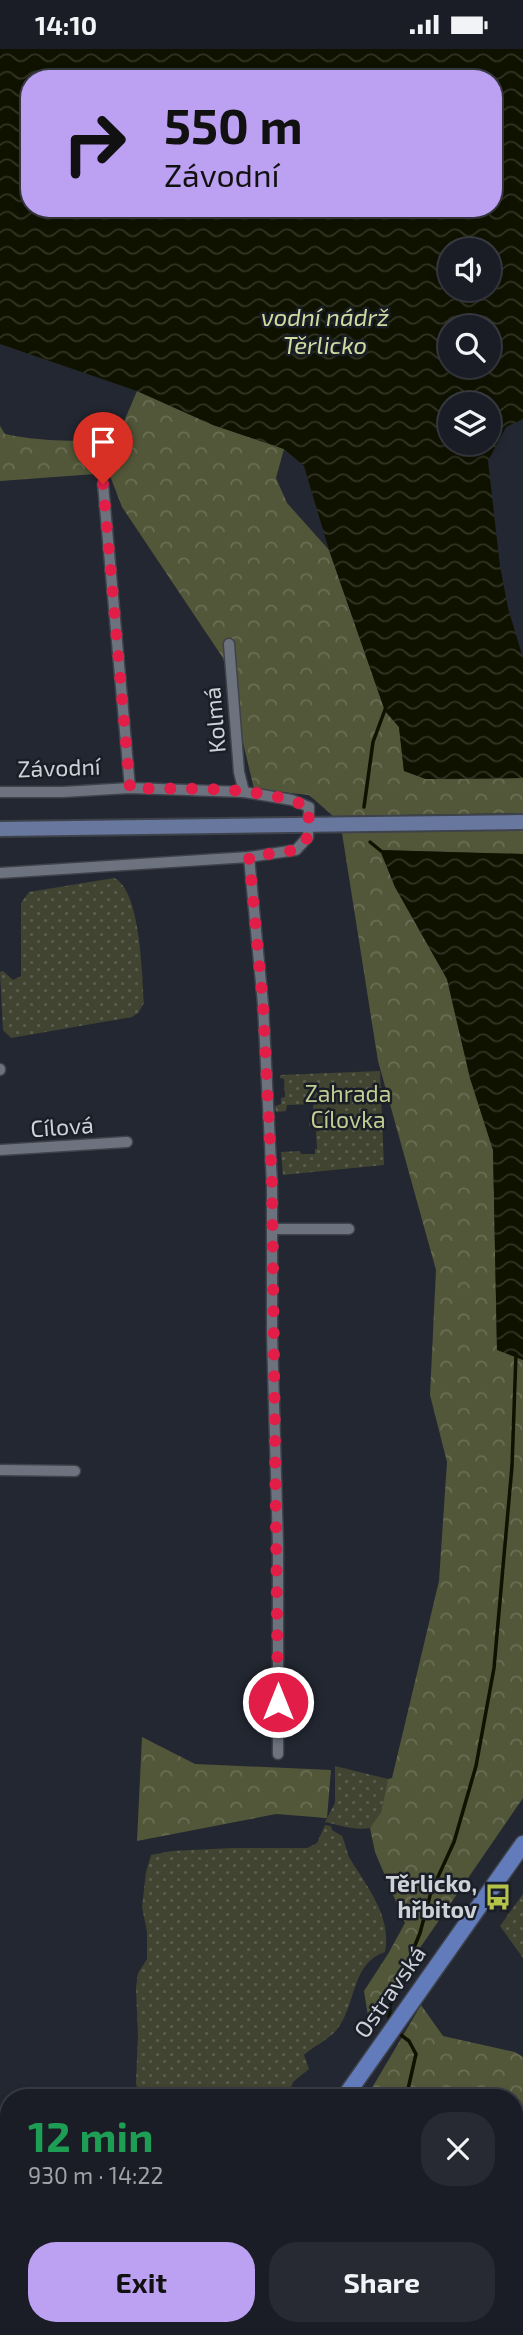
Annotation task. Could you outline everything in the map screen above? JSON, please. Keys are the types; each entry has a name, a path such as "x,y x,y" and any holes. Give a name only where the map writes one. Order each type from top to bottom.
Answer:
{"main road":[{"path":"0,829 523,822"},
{"name":"Ostravská","path":"350,2089 523,1844"}],"street":[{"path":"103,484 130,788"},
{"name":"Kolmá","path":"229,644 239,772 244,792"},
{"name":"Závodní","path":"0,792 130,788 244,792 292,800 309,807 309,825"},
{"path":"0,873 249,857 296,850 308,837 309,825"},
{"path":"249,857 263,1004 272,1229 278,1546 278,1755"},
{"name":"Cílová","path":"0,1150 127,1142"},
{"path":"272,1229 349,1229"},
{"path":"0,1470 75,1471"}],"green space":[{"path":"137,391 213,425 284,449 276,478 287,503 329,550 385,711 399,727 404,771 426,779 523,778 523,813 333,816 309,795 254,789 223,658 122,507 109,473 0,481 0,426 5,434 33,439 75,441 117,438"},
{"path":"523,829 523,854 380,850 395,887 447,979 470,1078 493,1150 497,1349 523,1360 523,1798 369,2022 364,1991 405,1923 375,1852 370,1828 381,1812 388,1779 392,1778 439,1581 447,1462 430,1395 436,1270 378,1061 342,833"},
{"path":"114,878 123,886 135,916 144,1003 138,1013 132,1017 11,1038 3,1030 0,972 3,971 13,980 21,976 21,903 29,892"},
{"name":"Zahrada Cílovka","path":"380,1071 384,1165 283,1175 281,1152 300,1151 301,1154 315,1154 316,1131 319,1131 319,1126 309,1126 309,1122 314,1121 313,1104 287,1105 286,1111 276,1112 275,1106 281,1104 281,1098 285,1097 284,1079 280,1078 280,1075"},
{"path":"142,1737 195,1764 331,1770 327,1818 276,1814 137,1841"},
{"path":"335,1766 388,1779 381,1812 370,1828 353,1828 325,1822 335,1803"},
{"path":"325,1825 331,1826 332,1830 342,1836 349,1857 376,1902 385,1926 386,1939 385,1952 374,1957 360,1974 338,2028 304,2055 309,2069 293,2082 290,2089 137,2089 136,1988 138,1973 147,1959 147,1932 142,1907 151,1855 172,1851 233,1848 307,1848 317,1843"},
{"path":"523,1894 523,1958 500,1926"},
{"path":"421,2005 443,2036 515,2052 523,2057 523,2089 371,2089"}],"water":[{"name":"vodní nádrž Těrlicko","path":"0,49 523,49 523,419 506,427 501,436 501,392 438,392 438,455 491,455 488,461 500,566 508,608 523,658 523,778 426,779 404,771 399,727 385,711 329,550 304,466 284,449 213,425 137,391 0,344"},
{"path":"380,850 523,854 523,1360 497,1350 493,1150 470,1078 447,979 395,887"}],"waterway":[{"path":"364,807 373,742 386,707"},
{"path":"370,842 381,851"},
{"path":"389,2021 390,2006 420,1933 431,1892 454,1842 476,1766 494,1668 512,1466 516,1354"},
{"path":"397,2032 409,2041 416,2054 408,2089"}],"place":[{"name":"Těrlicko, hřbitov","path":"498,1897"}],"route":[{"path":"103,484 130,788 244,792 292,800 309,807 308,837 296,850 249,857 263,1004 272,1184 278,1702"}]}
